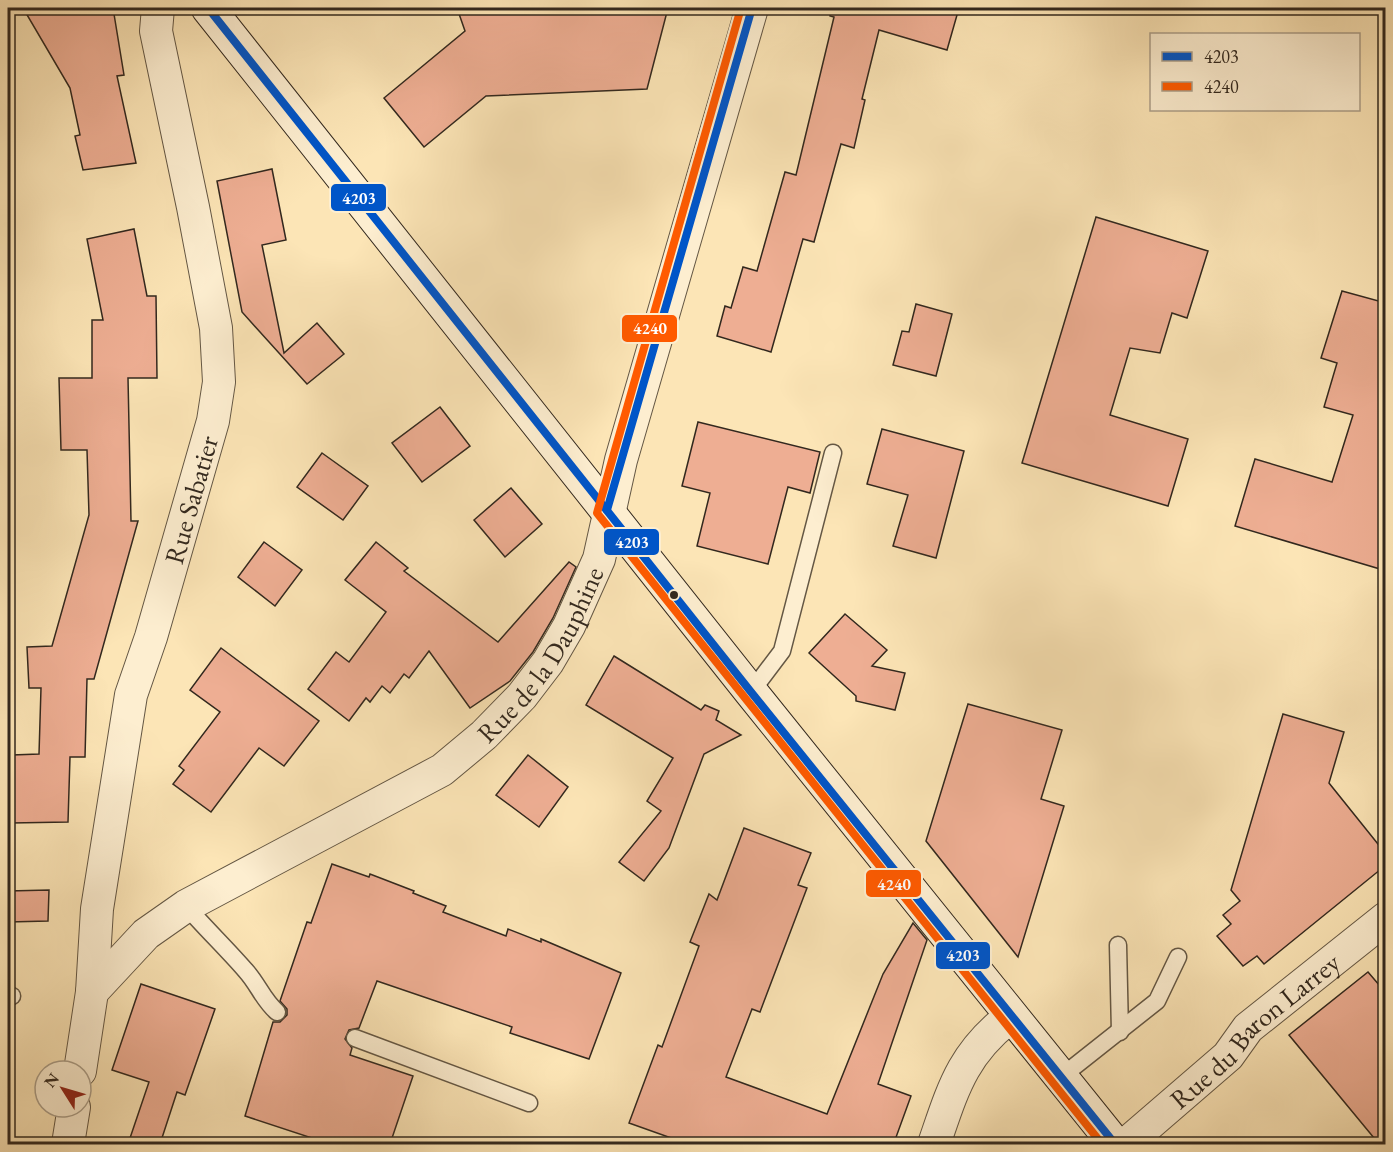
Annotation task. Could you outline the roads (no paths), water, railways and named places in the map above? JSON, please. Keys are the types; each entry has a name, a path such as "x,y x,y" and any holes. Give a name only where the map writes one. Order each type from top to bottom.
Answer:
{"main road":[{"path":"208,8 1010,1017 1115,1144"}],"street":[{"name":"Rue Sabatier","path":"92,992 97,909 131,695 151,637 213,421 219,382 216,328 194,207 156,31 158,8"},
{"name":"Rue de la Dauphine","path":"92,992 146,934 186,906 442,770 484,735 522,696 548,662 569,626 598,559 608,510 752,8"},
{"name":"Rue du Baron Larrey","path":"1126,1144 1228,1056 1248,1028 1386,918"},
{"path":"82,1059 92,992"},
{"path":"934,1144 957,1079 979,1044 1010,1017"},
{"path":"68,1144 72,1119"}],"lane":[{"path":"751,692 782,651 833,453"},
{"path":"186,906 216,942 248,972 266,1003 277,1012"},
{"path":"1118,945 1120,1032"},
{"path":"1061,1077 1157,1001 1178,957"},
{"path":"355,1038 529,1103"}]}
